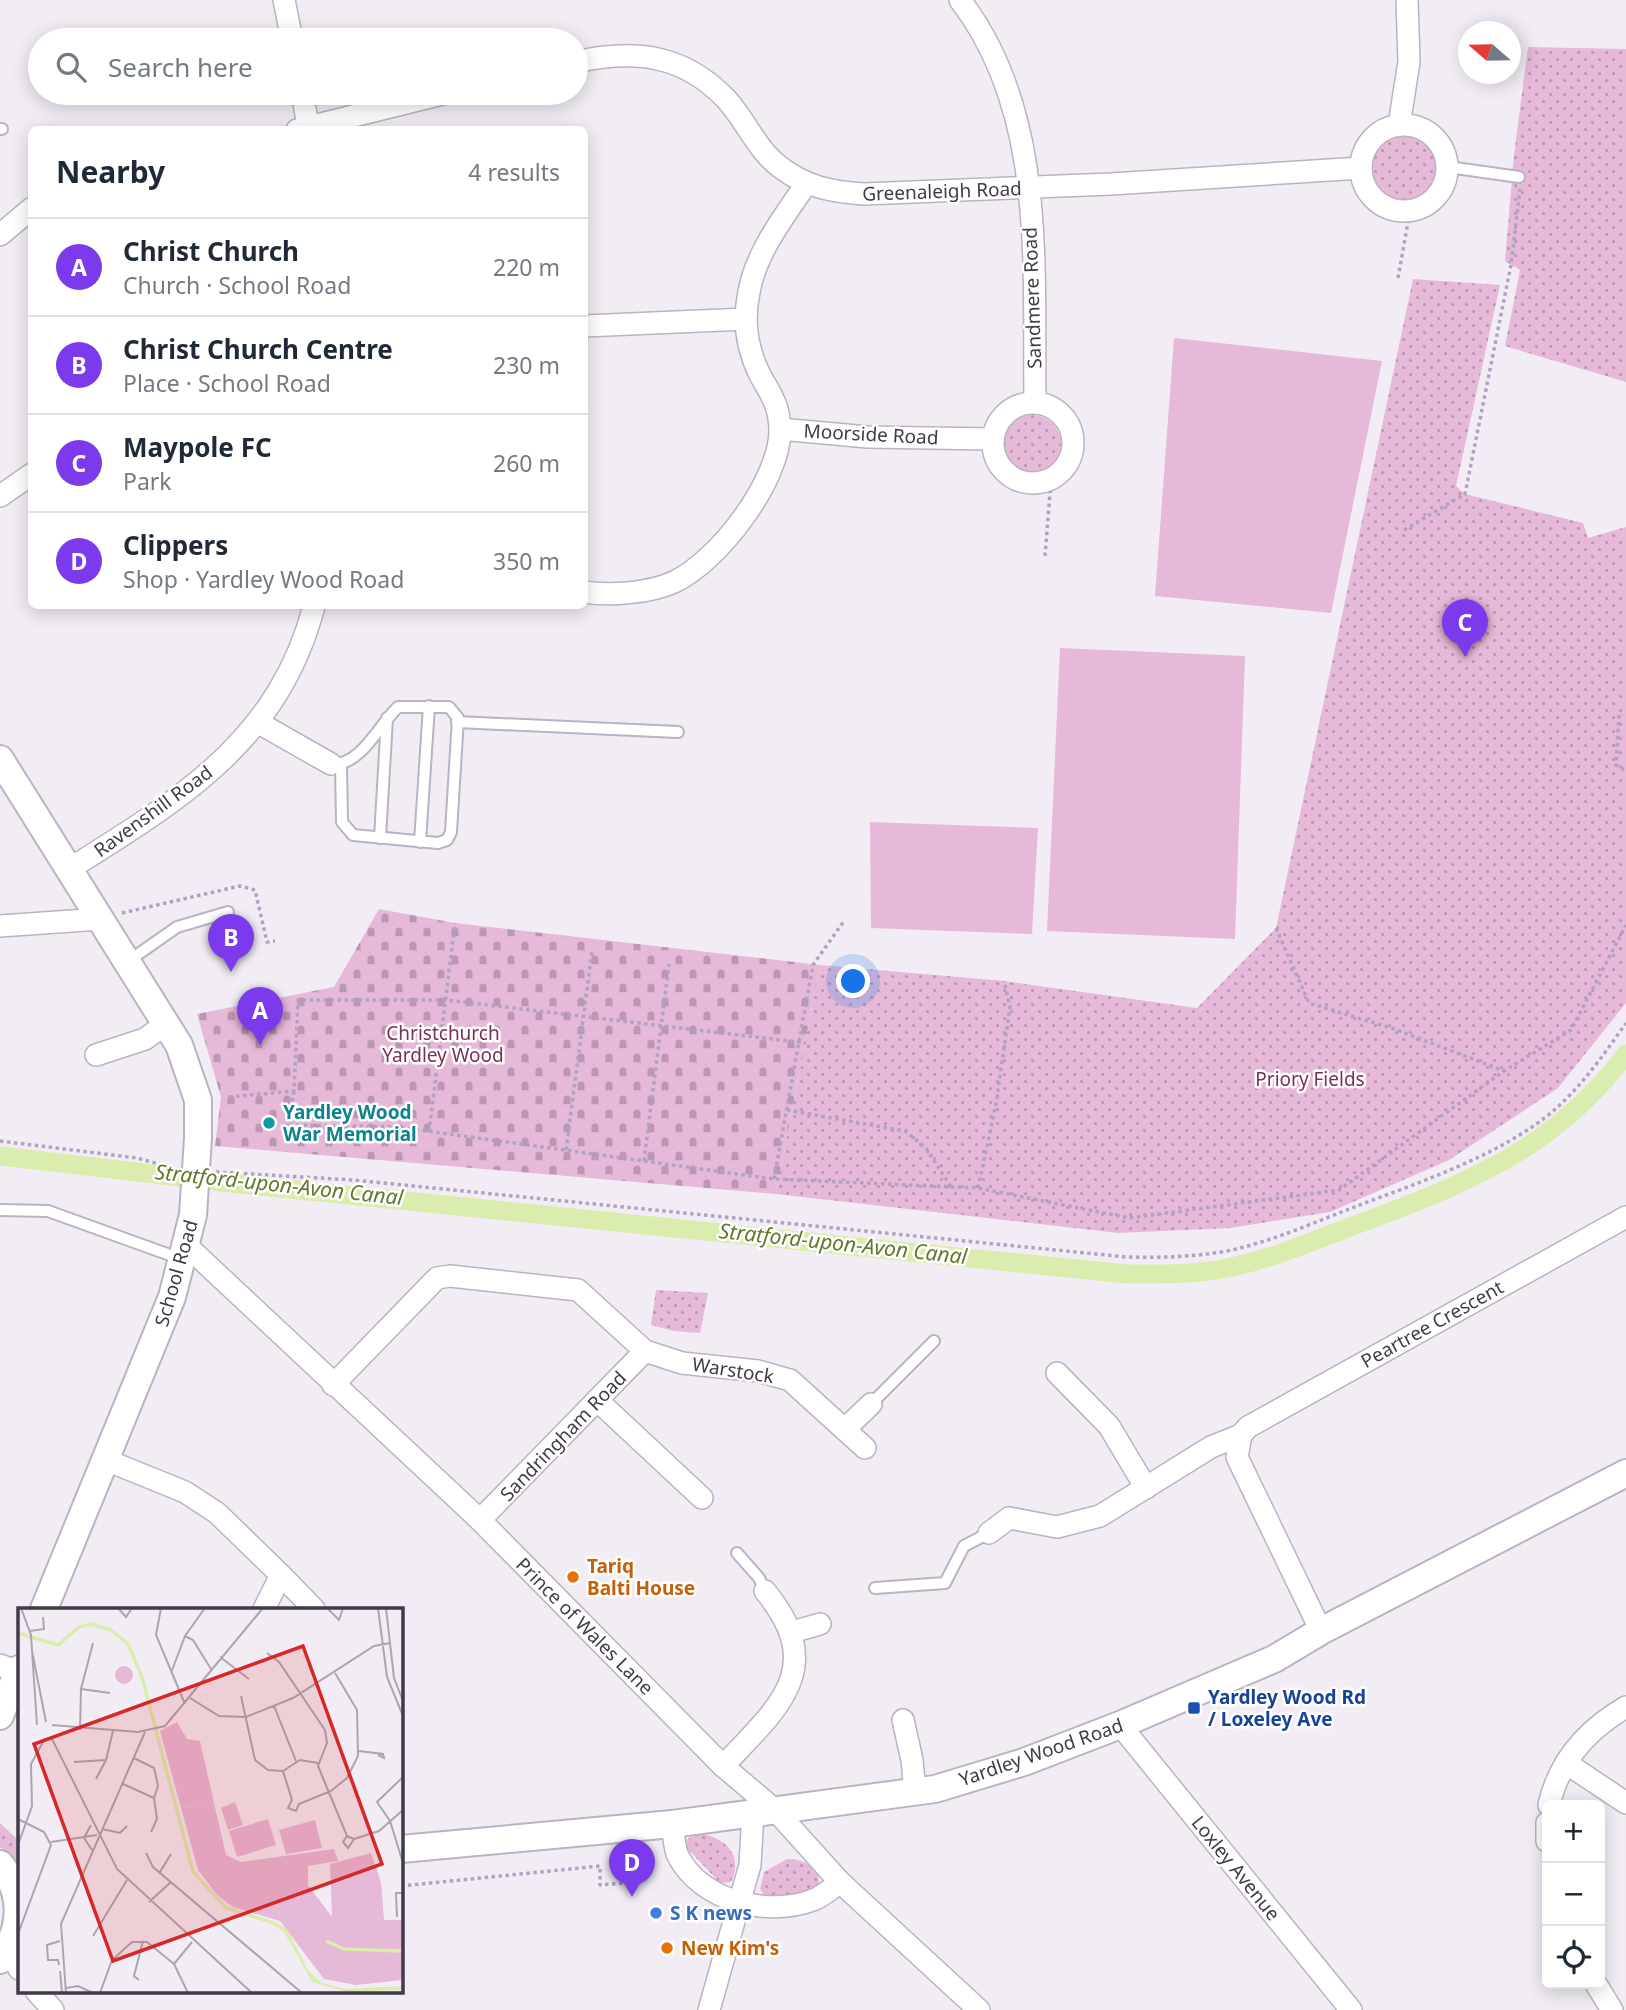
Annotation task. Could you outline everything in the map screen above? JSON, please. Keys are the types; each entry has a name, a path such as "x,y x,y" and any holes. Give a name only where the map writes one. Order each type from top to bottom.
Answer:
{"street":[{"path":"284,0 290,28"},
{"name":"Sandmere Road","path":"960,0 981,26 1004,76 1027,162 1035,402"},
{"path":"1399,125 1409,62 1407,0"},
{"name":"Greenaleigh Road","path":"588,59 611,54 656,56 699,76 727,100 779,167 806,184 830,192 864,194 1029,188 1361,168"},
{"path":"303,105 305,126"},
{"path":"317,126 399,105"},
{"path":"1399,125 1412,125 1434,136 1442,146 1448,167 1442,190 1429,204 1410,211 1392,210 1376,201 1365,186 1361,168 1368,144 1387,128 1399,125"},
{"path":"780,429 775,397 752,357 746,319 748,291 765,246 806,184"},
{"path":"0,235 28,211"},
{"path":"588,326 746,319"},
{"path":"1035,402 1055,409 1070,425 1074,446 1067,466 1051,481 1034,485 1017,481 1003,471 994,457 992,439 999,420 1015,407 1035,402"},
{"name":"Moorside Road","path":"588,592 651,588 673,582 699,565 734,530 763,485 773,463 780,429 868,437 992,439"},
{"path":"0,496 28,477"},
{"name":"Ravenshill Road","path":"71,868 145,821 209,773 259,723 306,636 313,609"},
{"path":"259,723 336,764"},
{"name":"School Road","path":"0,759 167,1023 188,1067 198,1100 193,1215 173,1297 44,1608"},
{"path":"0,926 100,919"},
{"path":"96,1055 145,1039 167,1023"},
{"name":"Peartree Crescent","path":"989,1533 1009,1518 1057,1527 1100,1516 1211,1447 1241,1435 1248,1427 1327,1382 1626,1217"},
{"name":"Prince of Wales Lane","path":"185,1253 480,1520 723,1766 764,1812 979,2010"},
{"path":"333,1385 437,1278 450,1276 578,1290 645,1351"},
{"name":"Sandringham Road","path":"480,1520 645,1351"},
{"name":"Warstock","path":"645,1351 682,1363 758,1371 790,1380 865,1448"},
{"path":"1057,1373 1109,1426 1146,1488"},
{"path":"597,1400 702,1499"},
{"path":"846,1428 871,1404"},
{"path":"1241,1435 1237,1457 1321,1631"},
{"path":"106,1460 185,1492 217,1513 313,1608"},
{"name":"Yardley Wood Road","path":"402,1849 672,1824 915,1792 1024,1762 1120,1725 1274,1658 1626,1473"},
{"path":"264,1608 281,1575"},
{"path":"723,1766 772,1714 790,1683 797,1659 792,1632 783,1614 765,1591"},
{"path":"792,1632 820,1624"},
{"path":"0,1716 12,1669"},
{"path":"1550,1800 1556,1779 1581,1741 1607,1718 1626,1707"},
{"path":"903,1720 912,1760 915,1792"},
{"name":"Loxley Avenue","path":"1120,1725 1351,2010"},
{"path":"1566,1763 1626,1803"},
{"path":"709,2010 741,1905 764,1812"},
{"path":"672,1824 678,1856 711,1889 741,1905 776,1907 814,1900 840,1882"},
{"path":"10,1875 18,1911"},
{"path":"10,1958 18,1921"},
{"path":"0,1973 18,1980"},
{"path":"1599,1989 1612,2010"},
{"path":"38,1993 53,2010"}],"lane":[{"path":"1448,167 1519,177"},
{"path":"404,705 449,706 456,712 451,832 447,840 438,844 353,835 342,822 336,764 360,751 387,718 404,705"},
{"path":"419,842 429,706"},
{"path":"380,838 387,718"},
{"path":"457,722 678,732"},
{"path":"127,962 177,927 228,912"},
{"path":"0,1210 48,1211 185,1253"},
{"path":"871,1404 934,1341"},
{"path":"875,1588 945,1583 964,1546 989,1533"},
{"path":"737,1553 759,1578 765,1591"}],"path":[{"path":"1404,530 1465,494 1511,265 1519,177"},
{"path":"1398,278 1410,211"},
{"path":"1045,556 1051,481"},
{"path":"1619,715 1616,765 1626,771"},
{"path":"774,1179 813,965 844,921"},
{"path":"429,1132 456,923"},
{"path":"806,1043 446,1000 298,1000 294,1091 289,1125 398,1128 774,1179 978,1188 1129,1217 1339,1190 1504,1071 1571,1030 1626,925"},
{"path":"1276,928 1309,1003 1394,1029 1504,1071"},
{"path":"566,1150 592,951"},
{"path":"643,1161 669,964"},
{"path":"978,1188 996,1104 1010,1007 1004,981"},
{"path":"207,1173 236,1171 354,1180 1126,1257 1192,1256 1257,1243 1409,1186 1504,1144 1536,1124 1565,1099 1595,1066 1626,1023"},
{"path":"229,1097 294,1091"},
{"path":"787,1110 905,1131 926,1148 951,1187"},
{"path":"0,1141 137,1158 184,1170"},
{"path":"402,1886 600,1866 600,1885 637,1882"}],"green space":[{"path":"1528,47 1626,49 1626,382 1505,346 1520,270 1505,261 1514,155"},
{"path":"1403,133 1416,136 1427,143 1434,154 1437,167 1434,180 1427,191 1416,198 1403,201 1390,198 1379,191 1372,180 1369,167 1372,154 1379,143 1390,136"},
{"name":"Priory Fields","path":"1413,279 1500,285 1456,486 1465,494 1583,523 1588,538 1626,527 1626,1003 1558,1088 1449,1160 1330,1212 1230,1228 1118,1233 776,1194 820,965 1004,981 1197,1008 1276,928"},
{"path":"1174,338 1382,361 1331,613 1155,596"},
{"path":"1026,415 1038,415 1053,423 1061,438 1061,450 1053,465 1038,473 1026,473 1011,465 1003,450 1003,438 1011,423"},
{"path":"1060,648 1245,656 1235,939 1047,931"},
{"path":"870,822 1038,828 1032,934 871,928"},
{"name":"Christchurch Yardley Wood","path":"379,909 455,923 820,965 776,1194 215,1146 221,1097 197,1014 334,987"},
{"path":"656,1290 708,1293 700,1333 674,1331 651,1325"},
{"path":"0,1823 18,1840 18,1865 0,1847"},
{"path":"700,1833 717,1839 730,1849 735,1864 731,1882 720,1883 686,1847 687,1839"},
{"path":"787,1859 800,1861 818,1872 819,1884 801,1894 764,1895 760,1889 764,1872"}],"waterway":[{"name":"Stratford-upon-Avon Canal","path":"0,1156 239,1184 1127,1274 1190,1273 1243,1265 1275,1255 1393,1211 1468,1179 1537,1140 1568,1116 1598,1088 1626,1054"}],"place":[{"name":"Maypole FC","path":"1465,657"},
{"name":"Christ Church Centre","path":"231,972"},
{"name":"Christ Church","path":"260,1045"},
{"name":"Yardley Wood War Memorial","path":"269,1123"},
{"name":"Tariq Balti House","path":"573,1577"},
{"name":"Yardley Wood Rd / Loxeley Ave","path":"1194,1708"},
{"name":"Clippers","path":"632,1897"},
{"name":"S K news","path":"656,1913"},
{"name":"New Kim's","path":"667,1948"}]}
